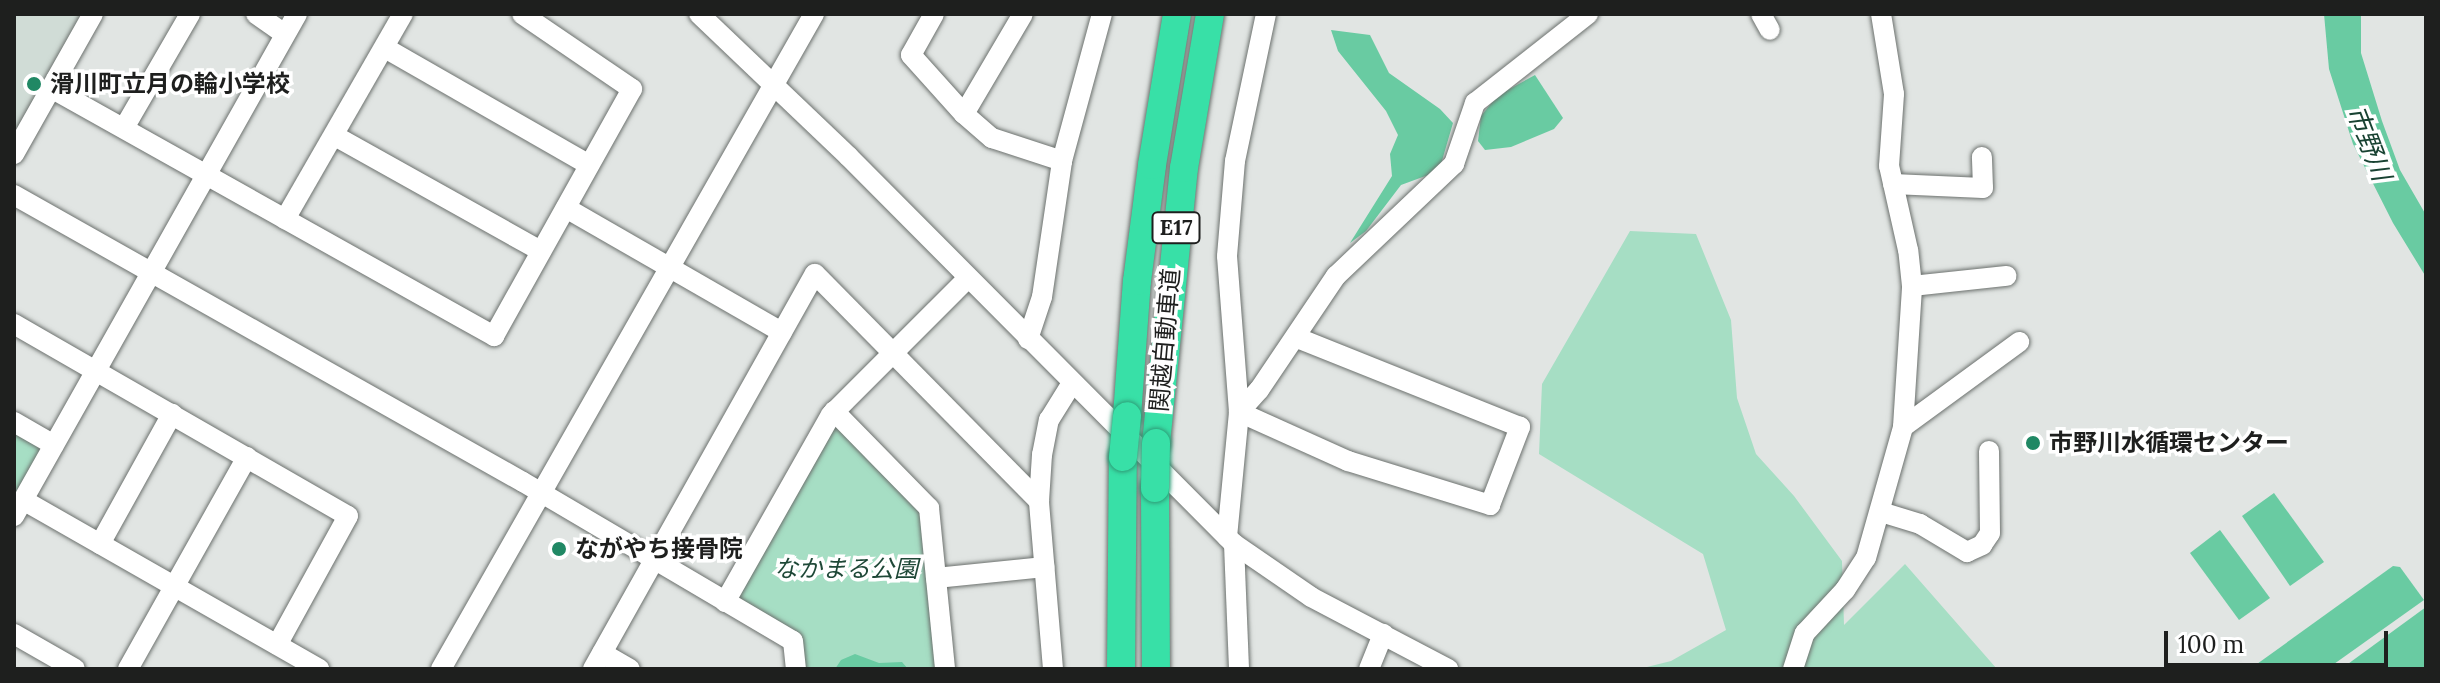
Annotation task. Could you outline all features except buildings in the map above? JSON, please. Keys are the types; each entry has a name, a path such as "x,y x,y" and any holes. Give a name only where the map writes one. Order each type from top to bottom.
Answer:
{"highway":[{"name":"関越自動車道","path":"1121,669 1123,457 1148,194 1177,14"},
{"name":"関越自動車道","path":"1156,669 1156,443 1184,168 1210,14"}],"street":[{"path":"14,154 93,14"},
{"path":"124,128 190,14"},
{"path":"256,14 285,34"},
{"path":"297,14 18,508 100,544 319,669"},
{"path":"285,219 403,14"},
{"path":"51,88 494,336 632,89 522,14"},
{"path":"699,14 1231,541 1311,597 1448,669"},
{"path":"441,669 814,14"},
{"path":"934,14 911,55 964,114 992,138 1062,161"},
{"path":"964,114 1023,14"},
{"path":"1028,339 1042,297 1062,161 1102,14"},
{"path":"1239,669 1231,541 1239,412 1227,256 1235,161 1266,14"},
{"path":"1239,412 1259,390 1336,276 1454,164 1475,103 1588,14"},
{"path":"1793,669 1805,633 1845,590 1866,558 1903,427 1912,286 1908,250 1889,166 1894,94 1881,14"},
{"path":"385,48 589,165"},
{"path":"335,136 541,251"},
{"path":"1893,184 1983,188 1982,157"},
{"path":"14,195 541,493 793,641 796,669"},
{"path":"566,208 782,332"},
{"path":"630,669 597,661 815,274 1039,501"},
{"path":"1912,286 2006,276"},
{"path":"725,602 834,411 968,278"},
{"path":"14,324 348,516 277,645"},
{"path":"1239,412 1348,461 1490,505 1520,427 1295,337"},
{"path":"1903,427 2019,342"},
{"path":"1053,669 1039,501 1049,420 1072,383"},
{"path":"834,411 929,508 945,669"},
{"path":"100,544 172,414"},
{"path":"14,422 54,445"},
{"path":"1881,512 1920,524 1967,552 1982,545 1990,533 1989,451"},
{"path":"128,669 247,457"},
{"path":"936,578 1044,567"},
{"path":"14,634 75,669"},
{"path":"1369,669 1383,634"}],"shaded area":[{"name":"滑川町立月の輪小学校","path":"14,14 93,14 14,154"}],"green space":[{"path":"1630,231 1696,234 1731,320 1737,398 1756,454 1794,496 1842,561 1844,625 1905,564 1997,669 1639,669 1671,661 1726,630 1703,554 1539,454 1542,384"},
{"name":"なかまる公園","path":"831,415 929,508 945,669 796,669 793,641 726,602"},
{"path":"14,422 54,445 14,516"}],"water":[{"name":"市野川","path":"2324,14 2361,14 2361,53 2382,121 2400,170 2426,215 2426,277 2393,223 2353,144 2329,69"},
{"path":"1331,30 1370,35 1389,73 1440,109 1453,123 1439,171 1401,185 1366,231 1350,243 1392,176 1390,154 1398,135 1386,111 1338,51"},
{"path":"1535,75 1563,118 1554,129 1511,147 1485,150 1478,141 1481,116 1497,96"},
{"path":"2274,493 2324,562 2290,586 2242,516"},
{"path":"2220,530 2270,598 2239,620 2190,553"},
{"path":"2393,566 2400,567 2424,600 2327,669 2250,669"},
{"path":"2426,607 2426,669 2341,669"},
{"path":"855,654 879,663 902,662 908,669 835,669 841,660"}],"place":[{"name":"滑川町立月の輪小学校","path":"34,84"},
{"name":"市野川水循環センター","path":"2033,443"},
{"name":"ながやち接骨院","path":"559,549"}]}
